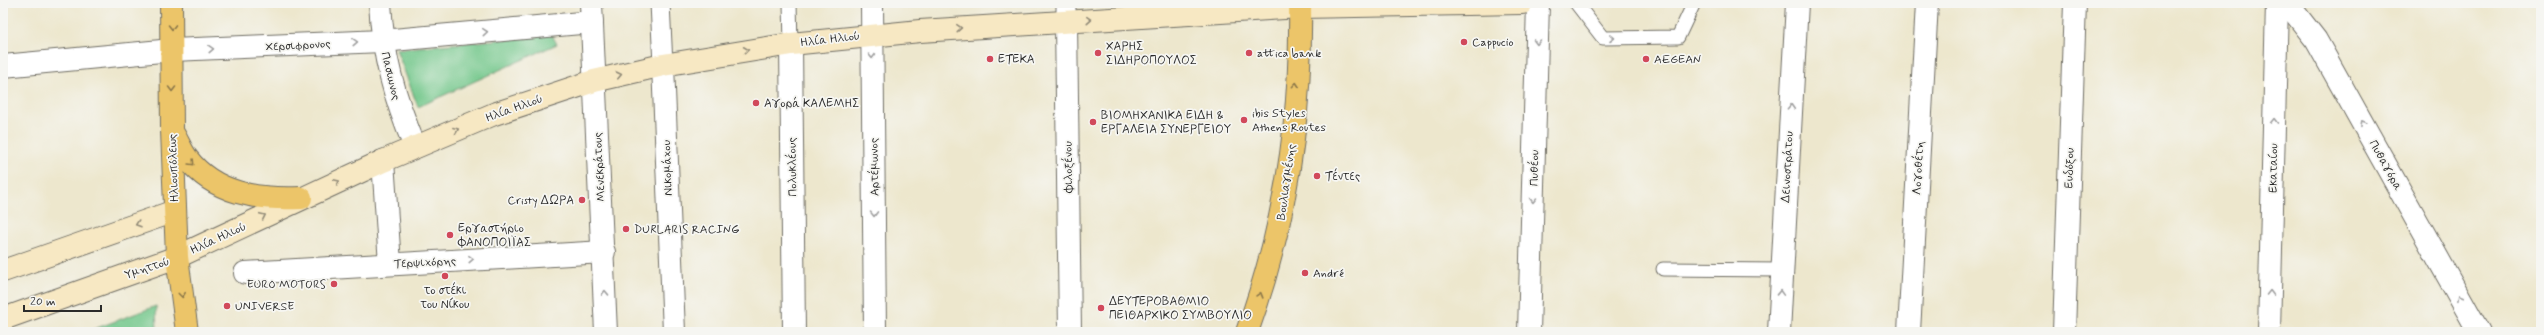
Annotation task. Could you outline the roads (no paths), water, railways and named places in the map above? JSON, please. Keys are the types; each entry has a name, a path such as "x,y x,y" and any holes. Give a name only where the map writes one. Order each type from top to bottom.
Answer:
{"main road":[{"name":"Ηλιουπόλεως","path":"171,3 172,130 177,257 187,332"},
{"name":"Ηλία Ηλιού","path":"177,257 383,161 501,112 594,81 663,65 791,44 1066,12 1300,5 1522,3"},
{"name":"Βουλιαγμένης","path":"1247,332 1278,233 1285,193 1291,152 1297,76 1300,5"},
{"path":"172,130 186,157 206,177 223,186 250,196 273,200 301,198"},
{"path":"3,271 175,211"},
{"name":"Υμηττού","path":"3,319 177,257"}],"street":[{"name":"Πασιωνος","path":"380,3 382,41 396,101 415,147"},
{"name":"Νικομάχου","path":"660,3 674,332"},
{"name":"Αρτέμωνος","path":"872,3 875,332"},
{"name":"Πυθέου","path":"1529,332 1538,3"},
{"name":"Δεινοστράτου","path":"1779,332 1781,270 1797,3"},
{"name":"Λογοθέτη","path":"1908,332 1927,3"},
{"name":"Ευδόξου","path":"2064,332 2075,3"},
{"name":"Εκαταίου","path":"2269,332 2277,3"},
{"name":"Πυθαγόρα","path":"2287,3 2316,40 2479,332"},
{"name":"Φιλοξένου","path":"1066,12 1070,332"},
{"name":"Χερσιφρονος","path":"3,66 172,50 382,41 592,13"},
{"name":"Μενεκράτους","path":"592,13 594,81 604,252 606,332"},
{"name":"Πολυκλέους","path":"791,44 794,332"},
{"path":"383,161 390,264"},
{"name":"Τερψιχόρης","path":"245,273 604,252"}],"lane":[{"name":"Πολυκλέους","path":"790,3 791,44"},
{"path":"1576,3 1603,38 1678,38 1694,3"},
{"path":"1663,269 1781,270"}],"place":[{"name":"Cappucio","path":"1464,42"},
{"name":"ΧΑΡΗΣ ΣΙΔΗΡΟΠΟΥΛΟΣ","path":"1098,53"},
{"name":"attica bank","path":"1249,53"},
{"name":"ΕΤΕΚΑ","path":"990,59"},
{"name":"AEGEAN","path":"1646,59"},
{"name":"Αγορά ΚΑΛΕΜΗΣ","path":"756,103"},
{"name":"ibis Styles Athens Routes","path":"1244,120"},
{"name":"ΒΙΟΜΗΧΑΝΙΚΑ ΕΙΔΗ & ΕΡΓΑΛΕΙΑ ΣΥΝΕΡΓΕΙΟΥ","path":"1093,122"},
{"name":"Τέντες","path":"1317,176"},
{"name":"Cristy ΔΩΡΑ","path":"582,200"},
{"name":"DURLARIS RACING","path":"626,229"},
{"name":"Εργαστήριο ΦΑΝΟΠΟΙΪΑΣ","path":"450,235"},
{"name":"André","path":"1305,273"},
{"name":"το στέκι του Νίκου","path":"445,276"},
{"name":"EURO MOTORS","path":"334,284"},
{"name":"UNIVERSE","path":"227,306"},
{"name":"ΔΕΥΤΕΡΟΒΑΘΜΙΟ ΠΕΙΘΑΡΧΙΚΟ ΣΥΜΒΟΥΛΙΟ","path":"1101,308"}]}
